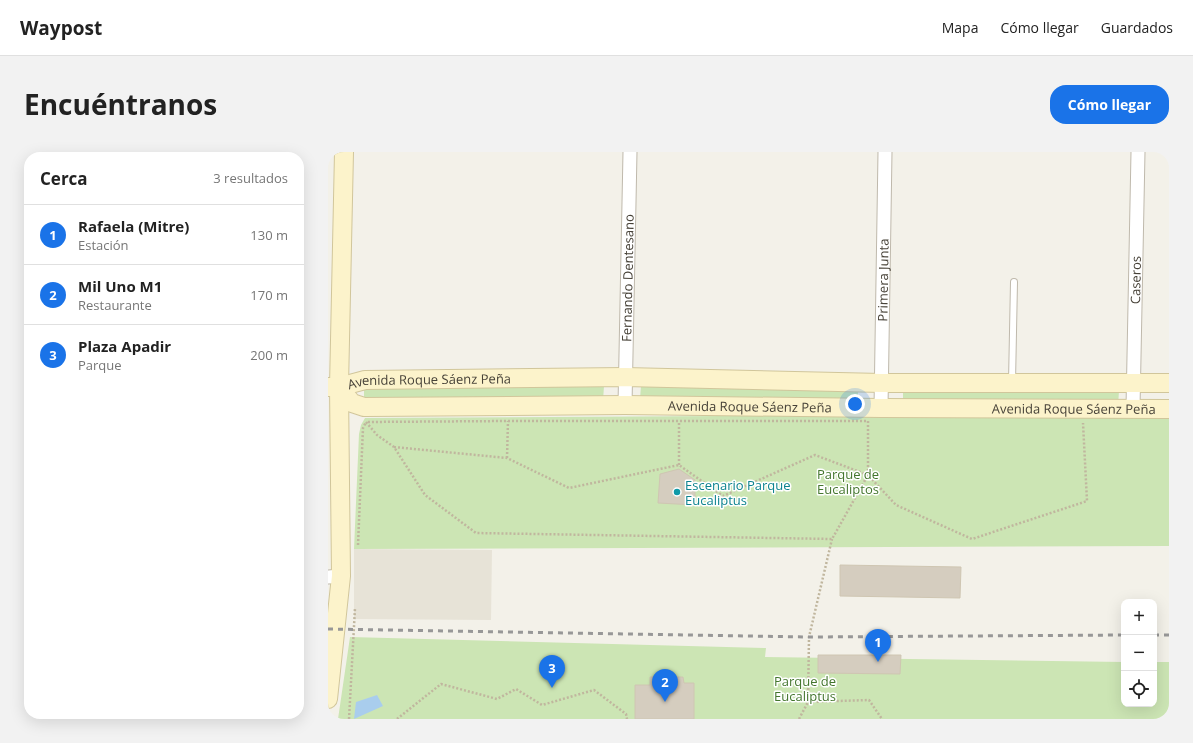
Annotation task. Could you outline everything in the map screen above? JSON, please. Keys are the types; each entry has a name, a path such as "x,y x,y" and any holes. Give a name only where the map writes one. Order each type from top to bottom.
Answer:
{"street":[{"path":"328,699 334,577 333,387 344,152"},
{"name":"Fernando Dentesano","path":"625,405 630,152"},
{"name":"Primera Junta","path":"878,414 882,382 884,152"},
{"name":"Caseros","path":"1133,408 1138,152"},
{"name":"Avenida Roque Sáenz Peña","path":"333,387 365,380 625,377 882,382 1169,383"},
{"name":"Avenida Roque Sáenz Peña","path":"333,387 352,403 364,407 625,405 878,414 1133,408 1169,409"}],"lane":[{"path":"1012,383 1014,282"}],"path":[{"path":"832,539 476,533 425,494 394,447 377,435 366,422 868,421 878,414"},
{"path":"507,458 508,421"},
{"path":"799,719 808,702 809,637 832,539 868,475 868,421"},
{"path":"679,422 679,465"},
{"path":"394,447 507,458 569,488 679,465 723,496 815,456 868,475 896,505 972,539 1087,501 1083,422 1075,422"},
{"path":"397,719 441,684 497,699 516,689 542,705 594,690 626,714 627,719"},
{"path":"808,702 869,700 882,719"}],"shaded area":[{"path":"354,549 492,550 491,620 354,619"}],"green space":[{"path":"364,386 604,386 603,401 364,399"},
{"path":"641,386 858,388 858,403 640,399"},
{"path":"1119,391 1118,406 903,405 903,392"},
{"name":"Parque de Eucaliptos","path":"876,415 1169,416 1169,546 354,549 359,434 361,425 365,418"},
{"name":"Parque de Eucaliptus","path":"350,637 766,648 765,657 1121,662 1121,707 1157,707 1157,662 1169,662 1169,719 338,719"}],"water":[{"path":"377,695 383,706 354,719 356,702"}],"building":[{"name":"Escenario Parque Eucaliptus","path":"679,469 695,480 695,505 658,503 660,474"},
{"path":"840,565 961,567 960,598 840,596"},
{"path":"818,655 901,655 900,674 818,673"},
{"path":"650,677 683,677 684,683 694,683 694,719 635,719 635,685 650,685"}],"railway":[{"path":"328,629 809,637 1121,635"},
{"path":"1157,635 1169,635"}],"place":[{"name":"Escenario Parque Eucaliptus","path":"677,492"},
{"name":"Rafaela (Mitre)","path":"878,662"},
{"name":"Plaza Apadir","path":"552,688"},
{"name":"Mil Uno M1","path":"665,702"}]}
